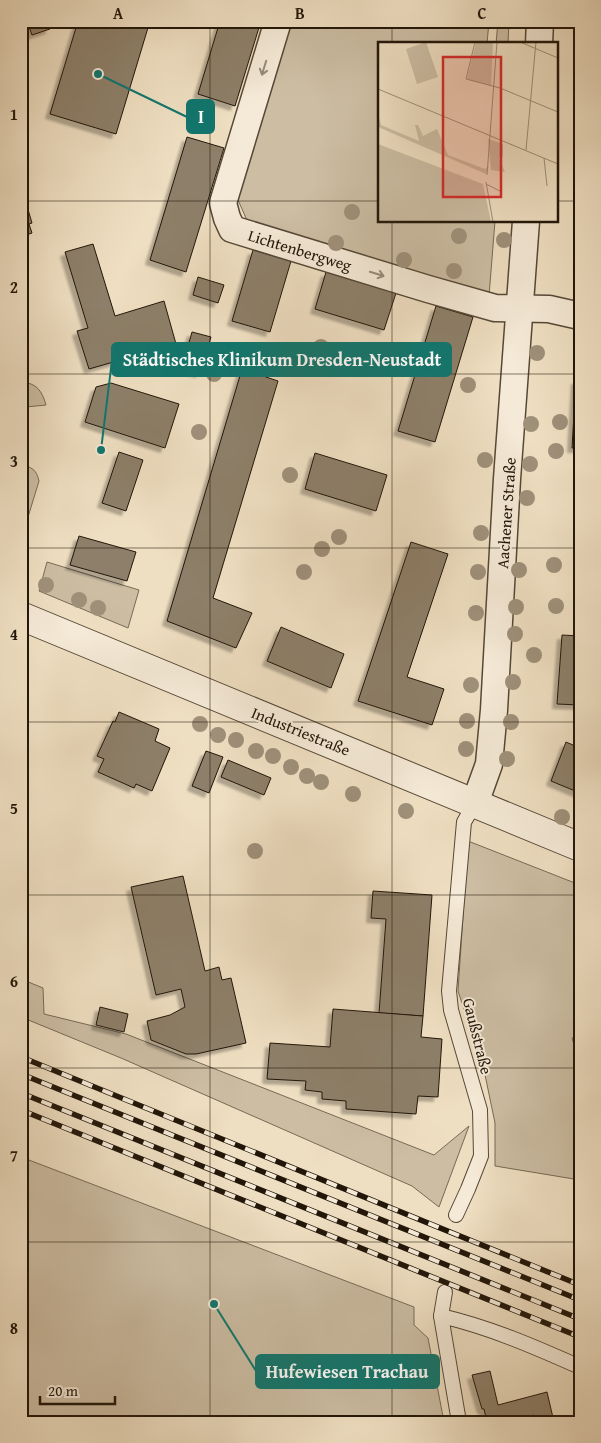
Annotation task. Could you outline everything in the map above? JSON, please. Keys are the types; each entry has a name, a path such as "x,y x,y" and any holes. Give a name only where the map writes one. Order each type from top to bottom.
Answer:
{"street":[{"name":"Lichtenbergweg","path":"278,21 223,203 226,218 232,229 495,308 520,309"},
{"path":"539,42 540,21"},
{"name":"Aachener Straße","path":"475,803 489,764 497,669 505,519 526,222"},
{"path":"520,309 549,309 580,316"},
{"name":"Industriestraße","path":"21,616 580,846"}],"lane":[{"name":"Gaußstraße","path":"456,1215 481,1156 480,1110 450,1010 449,991 464,822 475,803"},
{"path":"445,1292 441,1316 458,1422"},
{"path":"441,1316 462,1321 532,1346 580,1367"}],"shaded area":[{"path":"285,21 489,21 487,42 378,42 378,222 495,222 489,296 250,227 234,191"},
{"path":"498,21 509,21 508,42 496,42"},
{"path":"21,382 35,386 43,396 46,405 26,407 21,410"},
{"path":"21,463 35,471 39,481 21,540"},
{"path":"47,562 139,590 128,628 39,591"},
{"path":"468,841 580,885 580,1036 572,1038 580,1066 580,1180 495,1166 495,1123 484,1070 458,991"},
{"path":"21,979 43,988 44,1014 126,1034 434,1155 469,1126 439,1207 412,1186 121,1058 21,1017"},
{"path":"21,1157 414,1307 414,1325 428,1338 444,1422 21,1422"}],"building":[{"path":"21,21 48,21 50,29 32,35 28,24 21,27"},
{"path":"78,21 150,21 116,134 50,114"},
{"path":"220,21 261,21 235,106 198,94"},
{"path":"187,137 224,148 186,272 150,260"},
{"path":"24,196 32,223 29,224 32,233 21,237 21,197"},
{"path":"93,244 115,316 164,301 176,344 89,369 77,331 88,328 65,252"},
{"path":"253,250 291,261 270,332 232,321"},
{"path":"326,272 396,293 384,330 315,309"},
{"path":"198,277 224,285 218,303 193,295"},
{"path":"436,306 473,317 435,442 398,431"},
{"path":"192,332 211,337 200,373 182,367"},
{"path":"242,369 278,381 213,598 252,613 236,648 167,621"},
{"path":"576,380 580,380 580,448 572,448"},
{"path":"111,383 179,404 165,448 85,422 96,387"},
{"path":"119,452 143,460 126,511 102,503"},
{"path":"315,453 387,475 376,511 305,489"},
{"path":"79,536 136,552 127,581 70,565"},
{"path":"411,542 448,554 407,677 444,689 432,725 358,701"},
{"path":"281,627 344,654 331,688 267,661"},
{"path":"562,635 580,636 580,705 557,704"},
{"path":"119,712 159,729 155,741 170,748 152,791 136,784 134,788 98,772 104,759 97,756"},
{"path":"566,742 580,748 580,793 551,781"},
{"path":"206,751 223,757 209,793 192,786"},
{"path":"228,760 271,778 264,795 221,777"},
{"path":"183,876 205,971 219,967 222,980 231,978 246,1043 196,1054 186,1054 151,1040 147,1021 170,1015 185,1007 181,989 156,995 131,887"},
{"path":"373,891 432,895 423,1016 379,1013 386,919 371,918"},
{"path":"100,1007 128,1014 124,1032 96,1025"},
{"path":"333,1009 423,1016 421,1037 442,1039 438,1097 418,1096 416,1114 346,1109 346,1101 322,1099 322,1092 305,1090 306,1081 267,1079 270,1043 330,1047"},
{"path":"490,1371 498,1405 547,1392 554,1422 536,1422 534,1415 510,1422 487,1422 472,1375"}],"railway":[{"path":"21,1057 580,1285"},
{"path":"21,1074 580,1300"},
{"path":"21,1093 580,1319"},
{"path":"21,1110 580,1337"}],"place":[{"name":"I","path":"98,74"},
{"name":"Städtisches Klinikum Dresden-Neustadt","path":"101,450"},
{"name":"Hufewiesen Trachau","path":"214,1304"}]}
